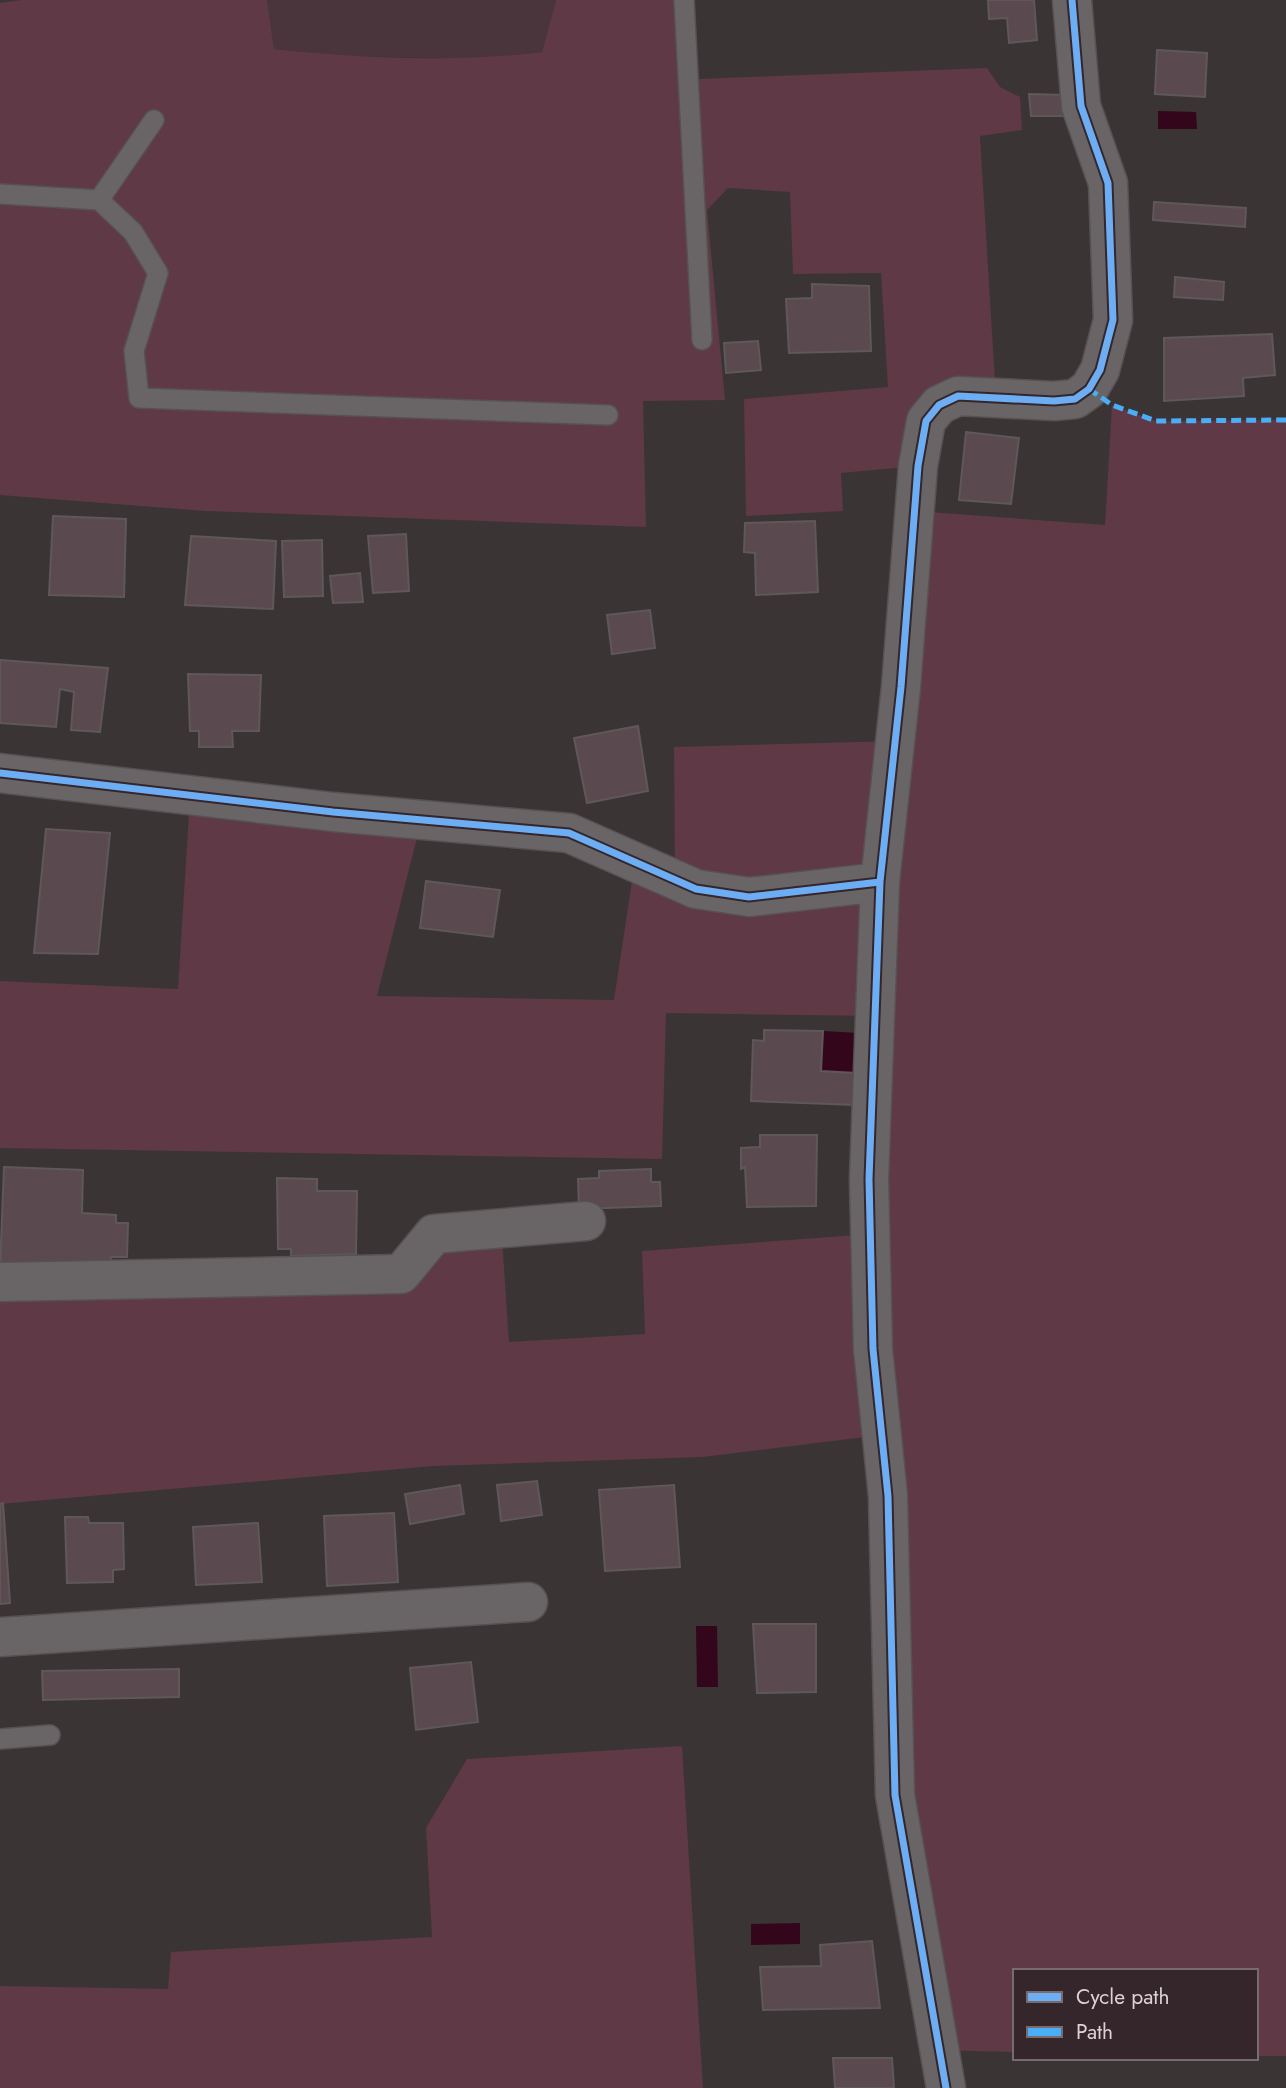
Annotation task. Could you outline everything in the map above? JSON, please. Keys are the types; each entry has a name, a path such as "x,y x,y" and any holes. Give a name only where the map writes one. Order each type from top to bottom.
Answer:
{"street":[{"path":"946,2088 895,1795 888,1496 873,1349 869,1179 880,882 901,687 918,466 926,421 939,405 957,396 1054,401 1075,399 1089,389 1100,370 1113,320 1108,183 1081,106 1072,0"},
{"path":"0,773 333,812 569,833 696,889 749,897 880,882"},
{"path":"0,1282 401,1274 434,1234 586,1221"},
{"path":"0,1637 528,1602"}],"lane":[{"path":"684,0 702,340"},
{"path":"99,200 154,120"},
{"path":"0,194 99,200 133,232 158,273 134,351 139,398 608,415"},
{"path":"0,1739 50,1735"}],"shaded area":[{"path":"21,0 267,0 274,49 374,57 441,58 542,52 556,0 689,0 698,79 987,68 1000,87 1020,97 1022,130 980,136 996,398 958,396 918,466 841,473 843,511 746,516 744,399 888,387 881,273 793,274 790,192 728,188 707,210 725,400 643,401 646,527 205,511 0,495 0,3"},
{"path":"267,0 556,0 542,52 488,59 347,56 274,49"},
{"path":"1158,111 1196,112 1197,129 1158,129"},
{"path":"1112,405 1156,421 1286,420 1286,2056 1258,2056 1258,1969 1013,1969 1013,2052 933,2050 881,1435 702,1457 433,1466 0,1504 0,1285 408,1282 434,1241 502,1238 509,1342 645,1334 642,1251 870,1234 875,1016 666,1013 662,1159 0,1148 0,981 178,989 190,798 421,822 377,996 614,1000 635,861 675,879 674,747 896,741 916,511 1105,525"},
{"path":"823,1031 859,1033 856,1073 821,1071"},
{"path":"696,1626 717,1626 718,1687 697,1687"},
{"path":"682,1746 703,2088 0,2088 0,1986 168,1989 171,1952 432,1937 426,1828 467,1759"},
{"path":"800,1923 800,1944 751,1945 751,1924"}],"building":[{"path":"988,0 1034,0 1037,40 1009,43 1007,18 989,19"},
{"path":"1157,50 1207,53 1205,97 1155,94"},
{"path":"1029,94 1066,95 1066,116 1031,116"},
{"path":"1154,202 1246,208 1245,227 1153,220"},
{"path":"1175,277 1224,282 1223,300 1174,297"},
{"path":"812,284 869,286 871,351 789,353 786,299 812,298"},
{"path":"1272,334 1275,375 1243,378 1244,396 1164,401 1164,338"},
{"path":"758,341 761,370 726,373 724,343"},
{"path":"966,432 1019,438 1011,504 959,500"},
{"path":"53,516 126,519 124,597 49,595"},
{"path":"815,521 818,592 756,595 755,553 744,552 745,523"},
{"path":"406,534 409,591 373,593 368,536"},
{"path":"191,536 276,541 273,609 185,605"},
{"path":"322,540 323,596 284,597 282,541"},
{"path":"360,573 363,602 333,603 330,576"},
{"path":"650,610 655,648 612,654 607,615"},
{"path":"0,660 108,668 100,732 71,730 74,692 60,689 56,727 0,723"},
{"path":"188,674 261,675 259,731 232,731 233,747 199,747 199,731 190,731"},
{"path":"638,726 648,791 587,803 574,738"},
{"path":"46,829 110,833 98,954 34,953"},
{"path":"426,881 500,890 493,937 420,928"},
{"path":"764,1030 823,1031 821,1071 856,1073 855,1105 751,1101 753,1040 764,1041"},
{"path":"760,1135 817,1135 816,1206 747,1207 745,1167 741,1169 741,1148 760,1147"},
{"path":"4,1167 83,1170 82,1213 116,1215 116,1223 128,1223 127,1257 111,1257 110,1272 0,1269"},
{"path":"651,1169 651,1182 660,1182 661,1206 579,1209 578,1179 599,1178 599,1171"},
{"path":"277,1178 317,1179 317,1191 357,1191 356,1254 291,1256 291,1249 278,1249"},
{"path":"537,1481 542,1515 501,1521 497,1485"},
{"path":"460,1485 464,1514 410,1524 405,1494"},
{"path":"674,1485 680,1567 605,1571 599,1490"},
{"path":"3,1503 10,1603 0,1604 0,1504"},
{"path":"394,1513 398,1582 327,1586 324,1516"},
{"path":"65,1517 88,1517 89,1523 123,1523 124,1569 113,1570 113,1582 67,1583"},
{"path":"258,1523 262,1582 196,1585 193,1527"},
{"path":"753,1624 816,1624 816,1692 757,1693"},
{"path":"471,1662 478,1722 416,1730 410,1668"},
{"path":"179,1669 179,1697 43,1700 42,1671"},
{"path":"872,1941 880,2008 763,2010 760,1967 821,1966 820,1945"},
{"path":"833,2058 892,2058 894,2088 835,2088"}],"marked path":[{"path":"1089,389 1112,405 1156,421 1286,420"}],"cycle path":[{"path":"946,2088 895,1795 888,1496 873,1349 869,1179 880,882 901,687 918,466 926,421 939,405 958,396 1054,401 1075,399 1089,389 1100,370 1113,320 1108,183 1081,106 1072,0"},
{"path":"0,773 333,812 569,833 696,889 749,897 880,882"}]}
